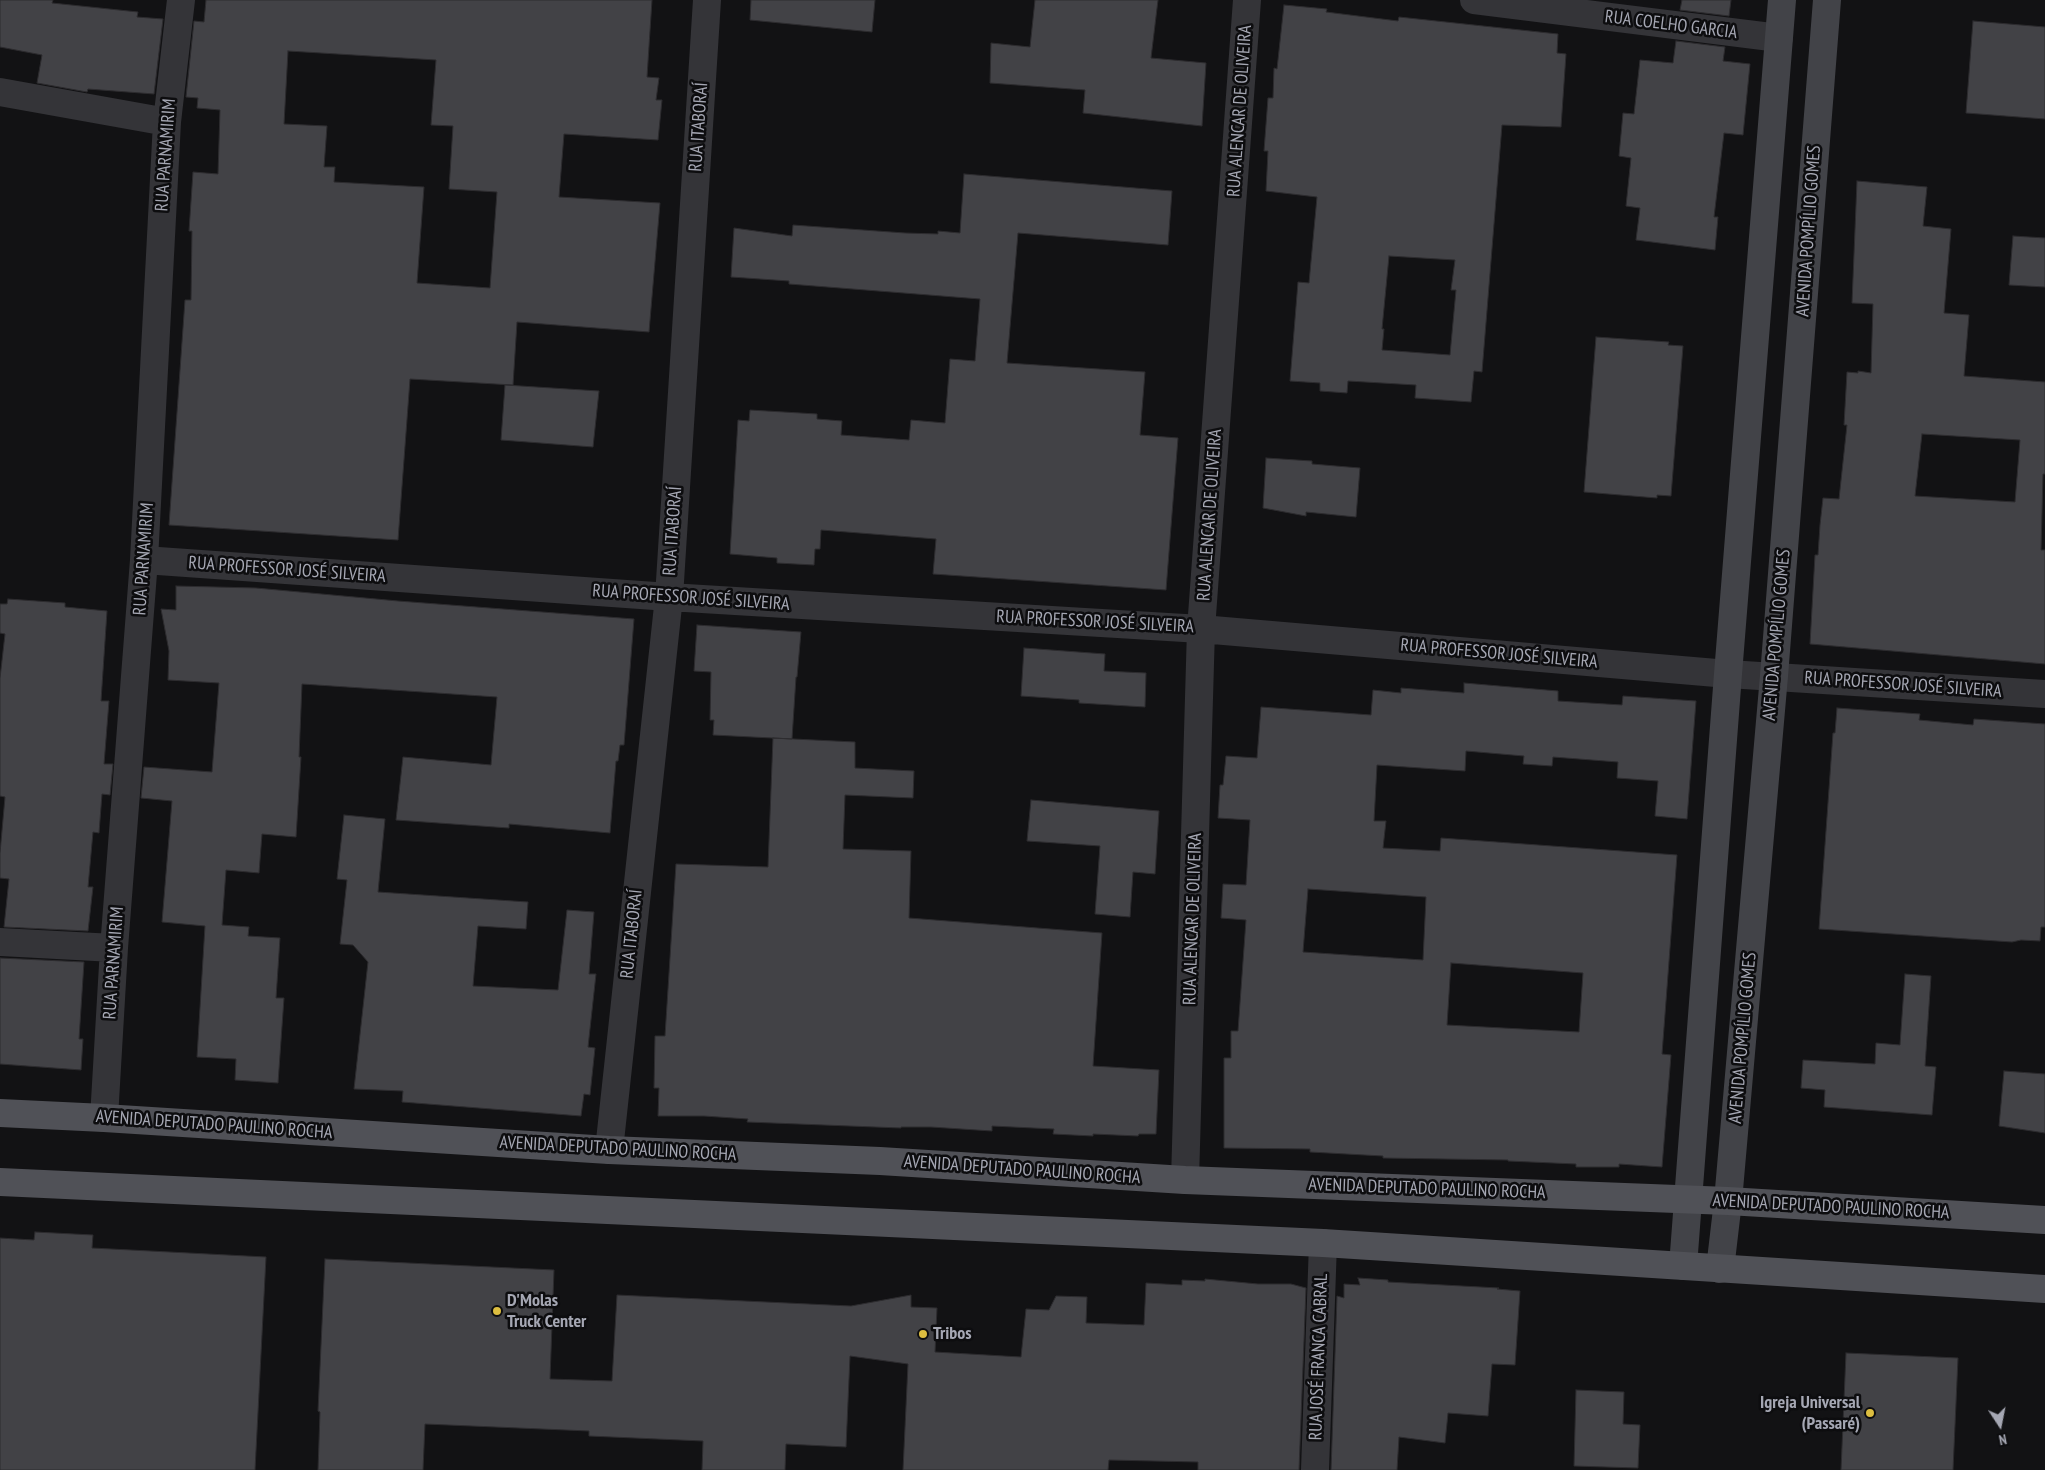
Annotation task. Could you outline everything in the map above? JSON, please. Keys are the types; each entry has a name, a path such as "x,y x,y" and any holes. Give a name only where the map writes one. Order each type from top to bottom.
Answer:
{"main road":[{"path":"1683,1266 1782,0"},
{"name":"AVENIDA POMPÍLIO GOMES","path":"1720,1268 1728,1201 1774,676 1827,0"},
{"name":"AVENIDA DEPUTADO PAULINO ROCHA","path":"0,1113 609,1150 880,1161 1185,1180 1728,1201 2045,1220"},
{"path":"0,1182 1323,1243 2045,1288"}],"street":[{"name":"RUA PARNAMIRIM","path":"104,1118 114,948 144,560 167,122 181,0"},
{"name":"RUA ITABORAÍ","path":"609,1150 669,597 707,0"},
{"name":"RUA ALENCAR DE OLIVEIRA","path":"1185,1180 1201,628 1247,0"},
{"name":"RUA COELHO GARCIA","path":"1474,0 1778,38"},
{"path":"0,92 167,122"},
{"name":"RUA PROFESSOR JOSÉ SILVEIRA","path":"144,560 669,597 1201,628 1728,674 2045,694"},
{"path":"0,942 114,948"},
{"name":"RUA JOSÉ FRANCA CABRAL","path":"1315,1470 1323,1243"}],"building":[{"path":"0,0 53,0 52,3 138,12 137,17 163,19 154,94 88,89 87,92 37,83 42,55 0,47"},
{"path":"206,0 652,0 647,77 659,78 656,100 662,100 658,140 564,134 559,197 660,203 649,332 517,322 513,385 410,379 398,540 169,525 185,300 191,300 192,231 189,231 193,172 218,174 220,110 197,108 198,98 186,97 194,21 204,22","holes":["288,51 436,60 431,125 453,126 449,189 497,192 490,288 417,283 424,187 334,182 335,167 324,167 327,126 284,124"]},
{"path":"751,0 875,0 872,32 750,20"},
{"path":"1035,0 1158,0 1151,58 1206,63 1202,126 1083,113 1085,90 990,83 991,43 1030,47"},
{"path":"1682,0 1731,0 1729,16 1680,10"},
{"path":"1284,5 1327,9 1326,12 1398,21 1399,17 1558,34 1557,53 1566,54 1561,127 1502,125 1482,372 1474,371 1471,402 1415,398 1416,385 1348,381 1347,393 1320,391 1320,383 1290,381 1298,282 1309,283 1317,197 1266,191 1268,151 1264,151 1268,98 1273,98 1274,68 1277,69","holes":["1389,256 1455,260 1451,290 1456,290 1450,355 1382,350 1384,329 1382,329"]},
{"path":"1973,21 2045,27 2045,119 1966,113"},
{"path":"1676,41 1725,47 1723,61 1750,64 1743,135 1724,133 1714,217 1718,217 1715,250 1636,240 1640,208 1626,206 1631,158 1619,156 1623,113 1634,114 1640,60 1673,63"},
{"path":"964,174 1172,191 1168,245 1018,233 1007,363 1145,372 1140,435 1178,438 1166,590 933,574 936,539 821,530 820,549 815,549 814,565 777,563 777,558 730,554 738,420 749,421 750,410 817,414 817,419 842,421 841,435 909,440 911,420 945,423 950,359 975,361 980,299 789,284 789,281 731,277 734,228 792,236 793,225 905,233 938,234 938,231 960,233"},
{"path":"1857,181 1927,187 1923,226 1951,229 1944,313 1969,315 1964,376 2045,382 2045,474 2043,474 2041,550 2045,550 2045,664 1810,644 1815,555 1818,555 1823,498 1839,499 1847,425 1844,425 1847,372 1871,373 1873,304 1852,303","holes":["1922,434 2020,440 2015,502 1915,496"]},
{"path":"2013,236 2045,238 2045,287 2009,285"},
{"path":"1596,337 1669,342 1668,345 1683,346 1671,496 1657,495 1657,498 1584,492"},
{"path":"505,385 599,391 593,447 501,440"},
{"path":"1266,458 1312,461 1312,464 1360,468 1356,517 1306,512 1306,516 1263,508"},
{"path":"176,586 256,588 634,619 624,745 620,745 618,761 616,761 610,833 509,824 509,828 396,820 403,757 491,765 497,697 302,684 299,757 301,757 296,837 262,834 259,873 226,870 222,925 249,927 248,936 280,938 276,998 284,998 278,1083 235,1080 236,1059 197,1057 205,926 162,922 172,801 141,798 144,767 212,772 219,683 168,680 169,651 161,609 176,610"},
{"path":"8,599 65,603 65,607 107,611 101,701 109,701 104,764 113,764 110,795 102,794 99,833 93,832 88,887 93,887 88,931 4,927 9,879 0,878 0,853 5,797 0,796 0,678 5,634 0,633 0,604 7,604"},
{"path":"697,625 801,632 792,739 713,735 714,720 710,720 711,672 694,671"},
{"path":"1024,648 1105,654 1104,671 1146,673 1145,707 1079,703 1079,700 1021,696"},
{"path":"1464,683 1558,691 1558,701 1622,705 1623,696 1696,701 1687,819 1655,816 1658,781 1617,778 1618,762 1553,757 1552,766 1523,764 1524,756 1466,751 1465,771 1377,765 1374,821 1386,821 1383,848 1440,851 1441,838 1677,855 1662,1054 1671,1055 1662,1167 1619,1164 1619,1167 1576,1167 1576,1164 1508,1160 1383,1158 1383,1156 1310,1152 1310,1149 1224,1148 1224,1058 1231,1058 1231,1031 1238,1031 1246,920 1221,918 1223,884 1246,885 1250,820 1218,818 1220,785 1223,785 1226,756 1257,758 1261,707 1371,715 1373,690 1401,693 1401,688 1464,693","holes":["1308,889 1426,897 1423,960 1303,952","1451,963 1583,973 1579,1032 1447,1025"]},
{"path":"1837,708 1920,714 1919,720 1973,725 1974,719 2045,724 2045,927 2041,927 2040,941 2021,940 2012,942 1819,929 1833,733 1835,733"},
{"path":"773,738 855,742 855,768 914,771 913,798 845,795 843,849 911,851 909,918 1102,933 1093,1066 1159,1070 1156,1134 1139,1134 1138,1136 1093,1134 1093,1136 1053,1134 1054,1129 992,1126 992,1131 931,1127 901,1128 747,1122 748,1119 704,1116 658,1116 659,1088 654,1088 655,1036 665,1036 676,864 768,867"},
{"path":"1031,800 1159,811 1155,874 1133,872 1130,917 1095,914 1100,846 1027,841"},
{"path":"344,815 385,819 378,892 528,902 526,929 478,926 473,986 558,990 567,910 594,912 589,974 596,974 588,1047 595,1048 590,1095 584,1094 581,1116 402,1102 403,1091 354,1089 368,962 353,945 340,944 347,880 337,879"},
{"path":"0,958 84,962 79,1039 83,1039 81,1070 0,1064"},
{"path":"1905,974 1931,976 1925,1066 1936,1067 1932,1115 1824,1107 1825,1090 1801,1088 1803,1060 1875,1064 1876,1043 1900,1045"},
{"path":"2004,1071 2045,1074 2045,1133 1999,1126"},
{"path":"35,1232 93,1235 92,1248 266,1257 255,1470 0,1470 0,1238 34,1240"},
{"path":"325,1259 554,1270 550,1379 612,1381 617,1295 851,1306 911,1295 911,1307 937,1308 935,1352 1021,1357 1026,1309 1049,1310 1056,1296 1087,1297 1086,1323 1144,1325 1146,1283 1182,1285 1182,1280 1205,1281 1205,1279 1258,1284 1291,1284 1306,1288 1299,1470 1198,1470 1198,1462 1109,1460 1108,1470 903,1470 908,1364 850,1356 846,1447 786,1444 785,1470 702,1470 703,1441 589,1436 589,1431 425,1424 423,1470 318,1470 320,1412 318,1411"},
{"path":"1358,1278 1388,1280 1388,1282 1499,1288 1497,1289 1520,1291 1515,1365 1492,1364 1488,1416 1448,1413 1445,1443 1399,1437 1397,1470 1331,1470 1337,1296 1344,1298 1344,1284 1360,1285"},
{"path":"1846,1353 1958,1358 1953,1470 1841,1470"},
{"path":"1576,1390 1624,1392 1623,1424 1640,1425 1638,1468 1574,1466"}],"place":[{"name":"D'Molas Truck Center","path":"497,1311"},
{"name":"Tribos","path":"923,1334"},
{"name":"Igreja Universal (Passaré)","path":"1870,1413"}]}
